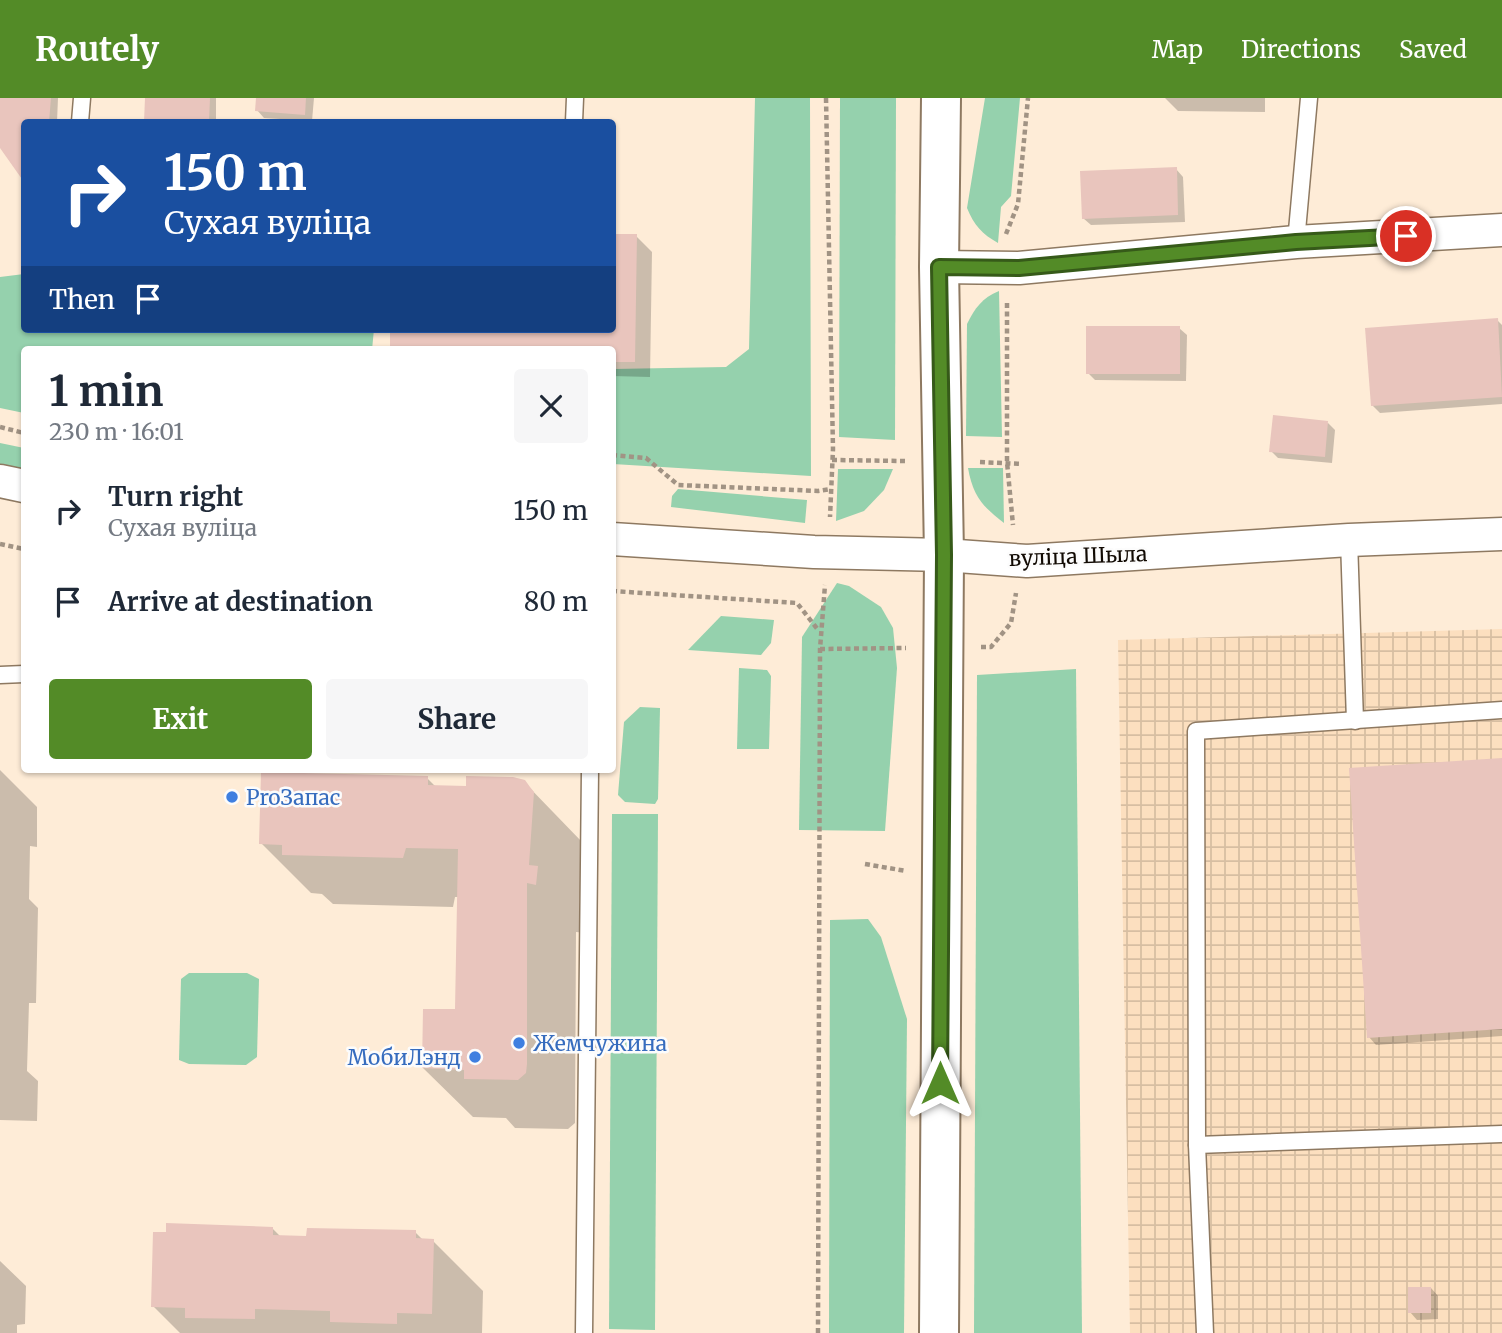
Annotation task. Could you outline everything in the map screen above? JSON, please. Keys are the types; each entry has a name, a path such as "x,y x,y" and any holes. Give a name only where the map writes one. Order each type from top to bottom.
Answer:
{"street":[{"path":"939,1333 944,555 939,267 941,98"},
{"path":"939,267 1007,268 1296,242 1502,230"},
{"path":"0,481 21,485"},
{"name":"вуліца Шыла","path":"616,539 1027,561 1349,540 1502,534"}],"lane":[{"path":"80,119 82,98"},
{"path":"574,119 575,98"},
{"path":"1296,242 1309,98"},
{"path":"1349,540 1355,720"},
{"path":"0,675 21,674"},
{"path":"1205,1333 1197,1145 1196,731 1502,710"},
{"path":"584,1333 590,773"},
{"path":"1197,1145 1502,1135"}],"path":[{"path":"818,1333 820,631 830,551 832,436 826,98"},
{"path":"1016,600 1007,462 1006,234 1018,204 1028,98"},
{"path":"0,427 21,432"},
{"path":"616,455 646,458 678,485 818,491 831,489"},
{"path":"1007,462 1022,464"},
{"path":"0,544 21,549"},
{"path":"616,591 797,603 820,631"}],"shaded area":[{"path":"1502,629 1502,1333 1130,1333 1118,640"}],"green space":[{"path":"755,98 810,98 811,476 616,464 616,369 726,367 749,349"},
{"path":"840,98 896,98 895,440 839,437"},
{"path":"985,98 1020,98 1011,196 1001,207 998,243 979,229 967,208"},
{"path":"21,274 21,333 374,333 372,346 21,346 21,412 0,408 0,277"},
{"path":"999,291 1002,437 966,436 967,324 980,304"},
{"path":"0,443 21,447 21,469 0,465"},
{"path":"968,468 1003,468 1004,523 980,500"},
{"path":"838,469 893,469 884,490 864,511 836,521"},
{"path":"678,489 807,500 805,523 671,507 672,496"},
{"path":"837,583 849,586 881,607 893,628 897,668 885,831 799,830 802,637"},
{"path":"721,616 774,620 771,643 761,655 688,650"},
{"path":"739,668 767,670 771,676 769,749 737,749"},
{"path":"1076,669 1082,1333 974,1333 977,675"},
{"path":"640,707 660,708 658,799 655,804 625,802 618,795 624,722"},
{"path":"612,814 658,814 655,1330 609,1329"},
{"path":"868,919 881,937 907,1019 904,1333 829,1333 830,920"},
{"path":"189,973 247,973 259,979 257,1057 246,1065 189,1064 179,1060 181,979"}],"building":[{"path":"0,98 51,98 49,119 21,119 21,178 0,148"},
{"path":"145,98 210,98 209,119 144,119"},
{"path":"256,98 306,98 305,115 255,111"},
{"path":"1177,167 1178,215 1082,219 1080,171"},
{"path":"616,234 637,234 635,362 616,362 616,346 390,346 390,333 616,333"},
{"path":"1498,318 1502,397 1371,406 1365,328"},
{"path":"1086,326 1180,326 1180,374 1086,374"},
{"path":"1273,415 1328,421 1325,457 1269,452"},
{"path":"1502,758 1502,1029 1367,1038 1349,768"},
{"path":"261,773 428,776 428,785 466,786 466,776 513,777 525,780 534,792 529,865 538,866 536,885 527,883 526,1073 518,1080 464,1079 464,1070 422,1068 423,1009 455,1009 458,849 406,848 403,858 282,855 282,845 259,844"},
{"path":"166,1223 273,1227 273,1235 306,1236 307,1228 416,1230 416,1238 434,1239 432,1314 397,1313 397,1324 330,1322 330,1311 255,1309 255,1319 185,1318 185,1308 151,1307 153,1232 166,1232"},
{"path":"1408,1287 1431,1287 1431,1313 1408,1313"}],"place":[{"name":"ProЗапас","path":"232,797"},
{"name":"Жемчужина","path":"519,1043"},
{"name":"МобиЛэнд","path":"475,1057"}],"route":[{"path":"940,1083 944,555 939,267 1019,268 1296,242 1406,236"}]}
